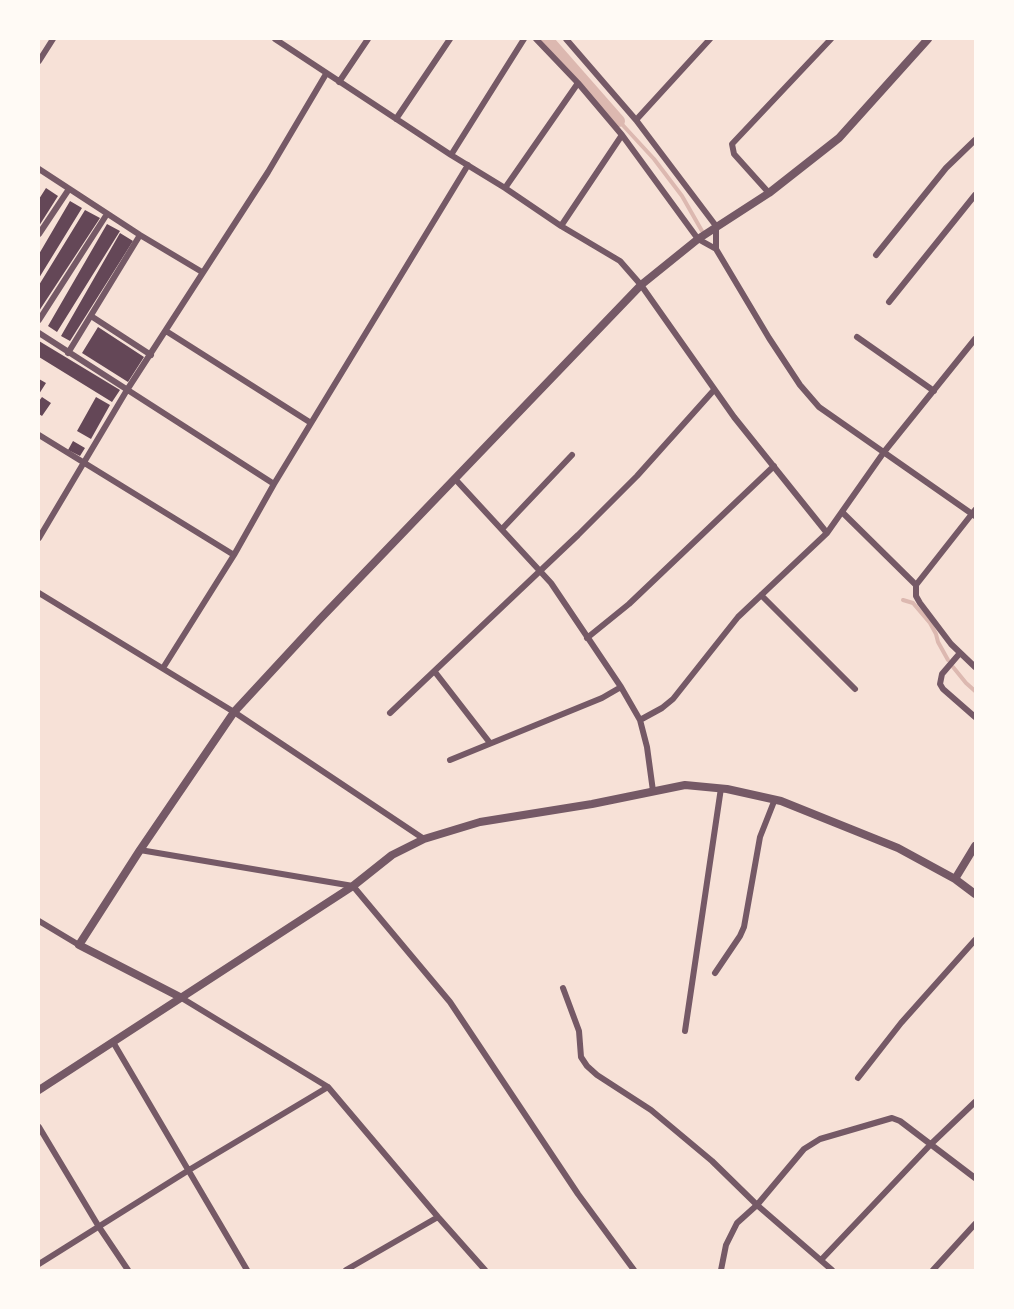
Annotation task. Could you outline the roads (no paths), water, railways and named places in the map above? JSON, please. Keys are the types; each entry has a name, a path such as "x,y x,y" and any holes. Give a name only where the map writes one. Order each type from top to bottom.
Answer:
{"street":[{"path":"39,62 53,39"},
{"path":"275,39 561,226 620,261 642,285 734,417 827,533"},
{"path":"285,46 290,39"},
{"path":"339,82 368,39"},
{"path":"396,119 450,39"},
{"path":"451,155 524,39"},
{"path":"536,39 578,82 622,135 698,239 716,249 769,338 800,385 819,407 974,513 916,585"},
{"path":"566,39 636,120 716,226 716,249"},
{"path":"636,120 710,39"},
{"path":"769,193 734,154 731,147 831,39"},
{"path":"79,945 140,850 234,712 320,619 642,285 698,239 769,193 839,138 928,39"},
{"path":"39,538 127,390 268,172 326,74"},
{"path":"506,188 578,82"},
{"path":"561,226 622,135"},
{"path":"876,255 946,168 975,140"},
{"path":"163,668 234,555 274,484 468,165"},
{"path":"39,169 140,235 202,272"},
{"path":"39,234 69,189"},
{"path":"889,302 975,195"},
{"path":"39,320 107,214"},
{"path":"68,353 140,235"},
{"path":"91,316 151,355"},
{"path":"166,331 311,423"},
{"path":"39,333 274,484"},
{"path":"856,338 934,391"},
{"path":"640,720 662,708 672,699 731,625 827,533 884,452 975,339"},
{"path":"390,713 541,571 637,476 714,390"},
{"path":"39,435 234,555"},
{"path":"502,529 572,455"},
{"path":"587,638 629,604 774,466"},
{"path":"456,480 551,583 621,687 640,720 647,747 653,790"},
{"path":"842,512 916,585 917,599 951,644 975,667"},
{"path":"39,593 234,712 424,839"},
{"path":"760,595 855,688"},
{"path":"960,653 942,674 940,684 975,717"},
{"path":"435,672 490,743"},
{"path":"450,760 602,699 621,687"},
{"path":"39,1090 353,886 392,855 424,839 480,822 592,804 685,785 721,788 775,799 898,848 955,879 975,894"},
{"path":"685,1031 721,788"},
{"path":"715,972 741,936 760,837 775,799"},
{"path":"955,879 975,846"},
{"path":"140,850 353,886 450,1002 578,1194 634,1270"},
{"path":"39,921 79,945 180,997 328,1087 486,1270"},
{"path":"858,1078 901,1023 975,940"},
{"path":"563,988 579,1031 581,1057 587,1066 651,1110 712,1161 832,1270"},
{"path":"113,1042 247,1270"},
{"path":"39,1264 189,1170 328,1087"},
{"path":"821,1260 931,1144 975,1102"},
{"path":"721,1270 726,1245 737,1223 758,1205 804,1149 820,1139 892,1118 900,1121 975,1178"},
{"path":"39,1127 99,1227 128,1270"},
{"path":"346,1270 438,1217"},
{"path":"933,1270 975,1224"}],"waterway":[{"path":"547,39 619,121"},
{"path":"619,121 654,159 682,196 702,231"},
{"path":"903,600 913,603 930,623 948,660"},
{"path":"953,667 975,691"}]}
